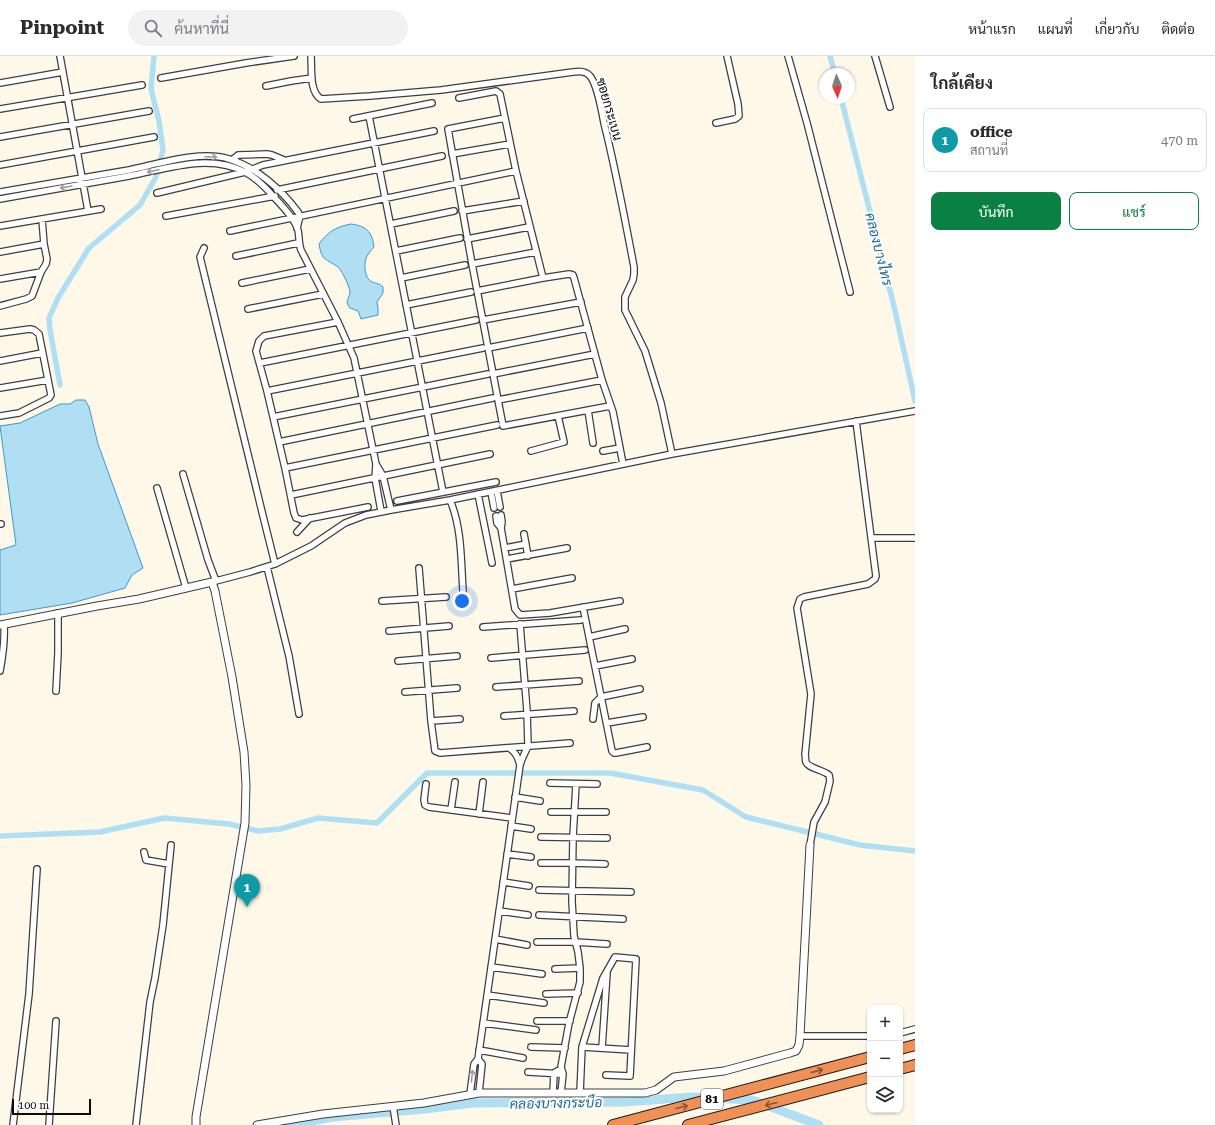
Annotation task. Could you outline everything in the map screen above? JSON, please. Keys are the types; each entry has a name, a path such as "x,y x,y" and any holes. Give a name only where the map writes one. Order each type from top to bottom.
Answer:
{"highway":[{"path":"903,1048 915,1045"},
{"name":"81","path":"613,1125 867,1058"},
{"path":"903,1068 915,1065"},
{"name":"81","path":"692,1124 867,1078"}],"street":[{"path":"60,56 88,211"},
{"path":"161,78 294,56"},
{"name":"ซอยกระเบน","path":"311,56 313,88 315,94 321,99 441,90 573,72 584,72 588,74 594,83 606,128 621,194 634,268 633,280 625,297 625,310 645,351 661,403 672,454"},
{"path":"716,123 735,119 739,116 728,56"},
{"path":"788,56 850,292"},
{"path":"875,56 890,107"},
{"path":"0,83 63,72"},
{"path":"266,86 291,80 312,78"},
{"path":"0,109 142,85"},
{"path":"459,98 496,91 500,94 516,171 543,278"},
{"path":"353,119 432,103"},
{"path":"0,137 149,111"},
{"path":"369,116 443,492"},
{"path":"505,118 448,129 472,264 474,291 483,320 485,348 496,399 504,426 610,406"},
{"path":"157,193 245,172 263,165 285,160 434,131"},
{"path":"0,165 154,137"},
{"path":"452,154 510,144"},
{"path":"232,160 238,156 266,154 285,160"},
{"path":"173,164 188,158 206,156 232,160 253,169 280,192 300,216"},
{"path":"166,216 273,196 280,192 442,156"},
{"path":"188,158 189,164"},
{"path":"0,192 82,181 173,164 220,164 245,172 256,180 273,196 292,218 299,233 298,243 301,250 338,322 354,358 376,464 375,478 381,512"},
{"path":"230,231 516,171"},
{"path":"0,199 82,181"},
{"path":"462,211 524,201"},
{"path":"0,226 101,209"},
{"path":"390,224 454,211"},
{"path":"297,228 300,216"},
{"path":"0,306 32,296 41,272 46,264 47,258 42,219"},
{"path":"467,239 529,226"},
{"path":"396,251 460,238"},
{"path":"236,256 298,243"},
{"path":"0,252 44,244"},
{"path":"204,248 200,257 275,564"},
{"path":"472,264 536,252"},
{"path":"401,278 465,265"},
{"path":"242,283 310,269"},
{"path":"0,279 41,272"},
{"path":"406,305 543,278 570,274 573,275 602,380 613,412 623,464"},
{"path":"248,309 323,294"},
{"path":"483,320 581,302"},
{"path":"260,364 476,320"},
{"path":"338,322 264,336 257,344 256,350 267,391 296,518 302,520 368,507"},
{"path":"267,391 588,328"},
{"path":"0,333 25,329 34,330 39,334 51,391 49,398 19,412 0,416"},
{"path":"0,361 42,353"},
{"path":"273,417 595,354"},
{"path":"0,388 48,380"},
{"path":"279,442 427,412 602,380"},
{"path":"588,410 593,443"},
{"path":"0,671 5,637 2,624 139,599 214,582 267,567 311,546 345,523 354,519 381,512 450,500 672,454 915,411"},
{"path":"531,451 564,442 558,416"},
{"path":"257,1125 323,1114 424,1103 479,1093 645,1093 656,1090 674,1076 724,1070 790,1053 796,1050 799,1045 800,1036 810,845 814,822 825,802 830,781 829,775 825,771 809,766 806,762 805,755 811,694 797,608 800,599 804,597 868,584 873,582 876,576 856,421"},
{"path":"285,468 497,425"},
{"path":"603,451 620,448"},
{"path":"291,495 490,454"},
{"path":"376,464 383,476 391,510"},
{"path":"183,474 214,582 232,677 244,752 246,785 246,823 196,1117 196,1125"},
{"path":"397,501 496,482"},
{"path":"157,488 186,588"},
{"path":"494,491 497,508"},
{"path":"478,494 492,564"},
{"path":"450,500 457,520 463,591"},
{"path":"498,515 497,523 501,528 516,609 520,615 524,616 550,613 620,601"},
{"path":"297,532 310,518"},
{"path":"524,534 528,556"},
{"path":"872,538 914,538"},
{"path":"505,548 526,544"},
{"path":"507,559 567,548"},
{"path":"267,567 289,656 300,714"},
{"path":"420,568 428,690 435,751 440,753 570,743"},
{"path":"512,589 572,578"},
{"path":"382,601 446,597"},
{"path":"583,607 612,751 614,753 647,747"},
{"path":"56,691 58,613"},
{"path":"484,627 581,620"},
{"path":"470,1094 474,1064 478,1059 517,781 522,759 528,746 520,624"},
{"path":"389,631 449,626"},
{"path":"589,637 625,629"},
{"path":"491,658 585,650"},
{"path":"398,661 457,656"},
{"path":"595,666 632,659"},
{"path":"496,687 579,681"},
{"path":"405,692 457,688"},
{"path":"593,719 595,703 601,697 640,689"},
{"path":"504,716 574,711"},
{"path":"607,723 643,717"},
{"path":"431,721 460,719"},
{"path":"509,747 514,751 520,766"},
{"path":"451,810 455,782"},
{"path":"479,814 483,782"},
{"path":"550,783 597,784"},
{"path":"426,784 424,800 425,805 429,807 512,818"},
{"path":"561,1093 563,1074 561,1067 570,1021 580,982 578,952 575,942 572,890 576,784"},
{"path":"515,797 540,801"},
{"path":"551,812 606,812"},
{"path":"511,826 531,829"},
{"path":"541,837 607,838"},
{"path":"136,1125 150,1002 163,926 171,845"},
{"path":"144,852 146,860 169,864"},
{"path":"507,854 531,857"},
{"path":"541,863 573,862 605,864"},
{"path":"14,1125 29,994 37,868"},
{"path":"503,882 529,886"},
{"path":"539,890 631,892"},
{"path":"499,911 528,915"},
{"path":"539,915 623,919"},
{"path":"495,939 527,945"},
{"path":"537,942 607,944"},
{"path":"580,1093 582,1047 603,978 615,957 636,959 630,1076 606,1075"},
{"path":"491,967 542,974"},
{"path":"555,969 580,968"},
{"path":"602,1048 607,970"},
{"path":"546,994 578,993"},
{"path":"487,995 544,1003"},
{"path":"49,1125 56,1021"},
{"path":"537,1021 570,1021"},
{"path":"483,1023 536,1030"},
{"path":"903,1032 915,1029"},
{"path":"800,1036 867,1036"},
{"path":"531,1047 565,1048"},
{"path":"582,1047 631,1050"},
{"path":"479,1050 523,1058"},
{"path":"478,1059 482,1064 479,1093"},
{"path":"553,1093 554,1073 561,1067"},
{"path":"528,1072 563,1074"},
{"path":"393,1107 396,1125"}],"water":[{"path":"351,224 361,226 370,233 374,247 366,258 366,274 369,280 383,287 383,293 377,302 378,315 361,319 358,311 350,308 347,303 350,292 349,286 343,274 338,267 323,257 319,244 332,231"},
{"path":"76,400 85,400 89,407 98,444 143,568 132,575 125,588 72,603 0,615 0,550 16,545 0,426 20,423 60,404 70,404"}],"waterway":[{"path":"60,385 49,318 58,298 89,248 140,205 156,177 163,150 159,121 151,89 154,56"},
{"name":"คลองบางไทร","path":"830,56 833,68"},
{"name":"คลองบางไทร","path":"843,104 894,306 915,401"},
{"path":"0,836 100,832 164,818 229,824 258,831 280,829 318,818 377,823 427,773 610,773 703,790 746,817 860,845 915,851"},
{"name":"คลองบางกระบือ","path":"289,1125 333,1117 473,1103 625,1102 691,1097 752,1100 819,1125"}],"place":[{"name":"office","path":"247,907"}]}
